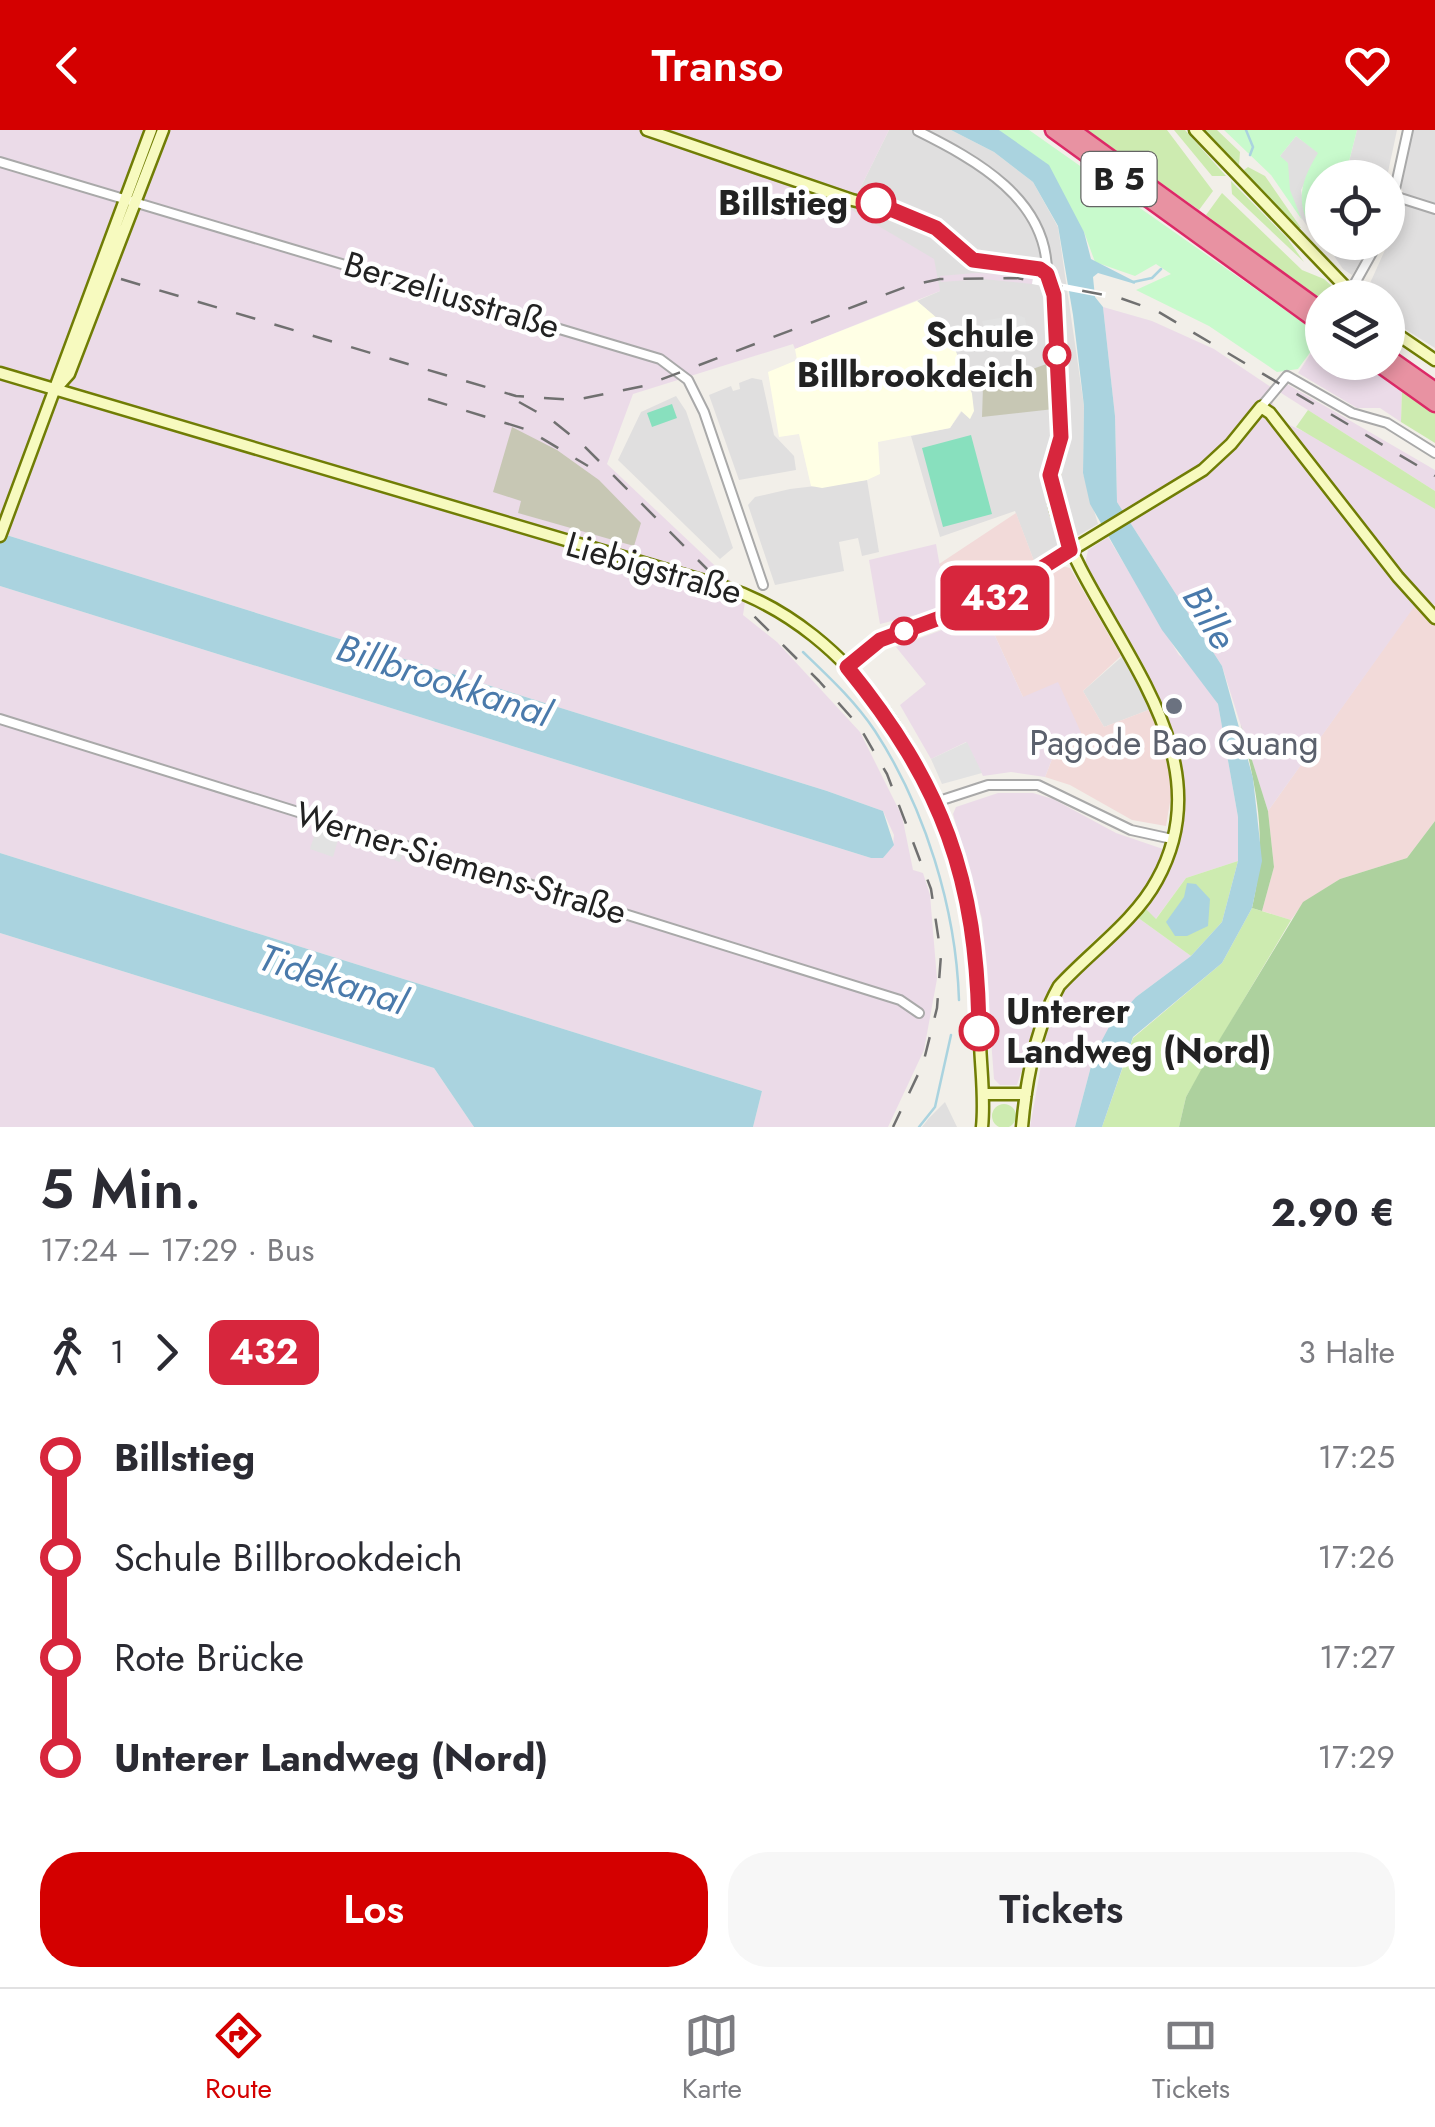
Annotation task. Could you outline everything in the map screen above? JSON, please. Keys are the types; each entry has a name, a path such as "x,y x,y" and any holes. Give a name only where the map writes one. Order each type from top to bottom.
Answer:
{"highway":[{"name":"B 5","path":"1053,130 1305,313"},
{"name":"B 5","path":"1072,130 1305,299"},
{"path":"1405,369 1435,390"},
{"path":"1401,380 1435,404"}],"street":[{"path":"0,536 57,389 122,198 151,130"},
{"path":"57,389 69,374 163,130"},
{"path":"648,130 852,200 910,214 936,228 973,260 1030,266 1047,274"},
{"path":"1195,130 1339,280"},
{"path":"1402,160 1408,130"},
{"path":"918,131 962,154 1013,190 1038,230 1054,295 1061,437 1050,475 1070,550 1142,676 1170,744 1178,784 1172,839 1157,882 1143,902 1059,986 1044,1017 1022,1127"},
{"name":"Berzeliusstraße","path":"0,162 648,354 676,369 688,380 704,412 762,584"},
{"path":"1405,199 1435,209"},
{"path":"1405,340 1435,360"},
{"name":"Liebigstraße","path":"0,373 754,597 800,623 847,667 897,730 936,802 959,867 972,928 982,1127"},
{"path":"847,667 880,640 994,598 1204,470 1231,444 1287,376 1352,413 1388,423 1435,453"},
{"path":"1261,407 1270,413 1398,577 1435,618"},
{"name":"Werner-Siemens-Straße","path":"0,719 883,995 920,1013"},
{"path":"936,802 988,784 1038,784 1131,830 1172,839"},
{"path":"983,1094 1026,1094"}],"shaded area":[{"path":"0,130 889,130 850,209 934,259 940,291 795,349 793,344 633,394 607,464 746,595 743,615 777,642 860,732 902,816 913,870 923,873 930,895 937,979 924,1050 888,1127 753,1127 762,1091 0,853 0,586 871,858 883,858 893,845 894,835 883,811 827,791 0,533"},
{"path":"889,130 951,130 994,152 1033,182 1058,227 1084,406 1083,473 1098,524 1034,561 1015,511 940,537 911,436 950,428 962,411 970,419 972,394 945,325 917,301 940,291 850,209"},
{"path":"1357,130 1397,130 1391,160 1350,160"},
{"path":"1413,130 1435,130 1435,205 1405,196 1405,169"},
{"path":"1296,136 1319,153 1316,160 1305,160 1301,190 1305,223 1294,207 1280,156"},
{"path":"1405,204 1435,213 1435,348 1405,329 1405,280 1371,280 1380,260 1405,260"},
{"path":"1337,260 1361,260 1352,275"},
{"path":"975,273 1033,278 1032,284 983,279 941,282 940,276"},
{"name":"Schule Billbrookdeich","path":"917,301 945,325 972,394 974,411 970,419 961,411 950,428 878,442 880,474 867,480 822,488 811,486 799,434 779,437 768,372 797,360 795,349"},
{"path":"1103,307 1152,321 1214,349 1277,391 1287,384 1435,470 1435,491 1278,391 1271,400 1283,422 1333,445 1435,509 1435,605 1427,601 1414,607 1268,811 1222,666 1117,502 1115,416"},
{"path":"1018,315 1025,318 1027,329 985,336 982,321"},
{"path":"1052,362 1054,409 982,417 983,387"},
{"path":"752,378 762,380 774,435 794,456 796,470 739,480 709,395 731,386 733,391 740,389 739,383"},
{"path":"1310,380 1386,380 1402,390 1401,422 1380,408 1357,408"},
{"path":"676,396 686,411 733,548 720,559 618,460 641,412"},
{"path":"512,427 557,450 599,480 641,523 634,546 518,513 521,501 493,492"},
{"path":"867,480 879,552 862,556 858,538 839,542 844,571 775,585 748,505 755,497"},
{"path":"1016,513 1034,561 990,589 947,607 939,564"},
{"path":"1108,537 1179,655 1194,666 1218,704 1238,817 1238,861 1186,878 1155,920 1145,908 1160,886 1177,844 1184,804 1182,767 1147,671 1085,564 1088,550"},
{"path":"936,544 947,607 880,624 869,560"},
{"path":"1062,566 1070,568 1121,656 1083,691 1104,727 1151,709 1173,784 1166,826 1132,820 1070,785 1045,777 1056,749 1082,737 1023,697 985,614"},
{"path":"1414,606 1435,624 1435,821 1407,858 1340,879 1304,902 1291,920 1262,911 1274,867 1268,811"},
{"path":"985,614 1023,697 1058,682 1083,737 1056,749 1045,777 1011,772 983,776 966,742 931,759 900,705 926,684 896,647"},
{"path":"1124,655 1151,709 1104,727 1083,691"},
{"path":"967,742 982,773 942,784 931,759"},
{"path":"998,793 1033,793 1053,799 1116,833 1163,849 1154,875 1135,903 1080,954 1044,1002 1017,1085 1000,1085 994,1079 982,919 953,814 956,807"},
{"path":"317,827 402,855 400,862 338,840 333,857 310,849"},
{"path":"1137,917 1191,956 1136,997 1094,1055 1075,1127 1030,1127 1049,1021 1062,991"},
{"path":"0,933 434,1068 474,1127 0,1127"},
{"path":"945,1102 957,1127 922,1127 929,1118"}],"green space":[{"path":"999,130 1029,130 1305,324 1305,359 1298,369 1277,372 1209,326 1136,290 1171,274 1156,264 1135,276 1095,262 1084,232"},
{"path":"1087,130 1167,130 1213,191 1199,210"},
{"path":"1174,130 1185,130 1226,176 1212,176"},
{"path":"1204,130 1217,130 1240,152 1239,165"},
{"path":"1224,130 1357,130 1349,160 1315,160 1318,153 1296,136 1280,156 1288,163 1290,190 1302,220 1271,175"},
{"path":"1248,167 1265,176 1301,228 1296,229 1250,179 1244,170"},
{"path":"1231,181 1287,238 1304,262 1232,194"},
{"path":"1305,182 1305,216 1302,200"},
{"path":"1222,193 1302,270 1325,280 1305,280 1305,289 1206,215"},
{"path":"1402,390 1435,413 1435,443 1401,422"},
{"path":"672,404 677,418 652,427 647,413"},
{"path":"1308,410 1435,491 1435,509 1296,427"},
{"path":"971,435 992,514 943,527 922,448"},
{"path":"1241,725 1268,811 1274,867 1262,911 1252,908 1260,837"},
{"path":"1435,821 1435,1127 1179,1127 1186,1097 1303,902 1340,879 1407,858"},
{"path":"1238,861 1222,922 1191,956 1137,917 1145,908 1156,919 1186,878"},
{"path":"1252,908 1291,920 1186,1097 1179,1127 1102,1127 1133,1038 1222,963"},
{"path":"999,1105 1009,1105 1015,1111 1015,1121 1009,1127 999,1127 993,1121 993,1111"}],"water":[{"path":"951,130 999,130 1049,165 1084,232 1091,259 1134,281 1135,284 1098,273 1093,277 1095,297 1103,307 1115,416 1117,502 1222,666 1253,778 1262,861 1252,908 1222,963 1133,1037 1102,1127 1075,1127 1094,1055 1109,1027 1136,997 1191,956 1222,922 1238,861 1238,817 1218,704 1162,630 1090,504 1083,473 1084,406 1058,226 1033,182 994,152"},
{"name":"Billbrookkanal","path":"0,533 827,791 883,811 894,845 883,858 871,858 0,586"},
{"name":"Tidekanal","path":"0,853 762,1091 753,1127 474,1127 434,1068 0,933"},
{"path":"1187,883 1196,884 1210,899 1208,926 1187,936 1175,936 1166,922 1184,897"}],"pier":[{"path":"1033,278 1106,292 1105,298 1032,284"}],"waterway":[{"path":"1246,130 1253,147 1250,155"},
{"path":"1133,282 1152,278 1161,269"},
{"path":"803,652 867,720 909,793 944,895 959,1000"},
{"path":"919,1127 935,1107 951,1035"}],"railway":[{"path":"121,279 516,396 575,400 644,386 908,286 940,279 1017,278 1120,298 1157,311 1435,476"},
{"path":"428,399 528,430 588,466"},
{"path":"519,402 553,421 583,445 819,681 859,726 887,774 931,889 941,955 937,1008 923,1064 893,1127"}],"bus line":[{"name":"432","path":"876,203 936,228 968,258 1040,269 1047,274 1054,295 1061,437 1050,475 1070,550 994,598 880,640 847,667 897,730 936,802 954,848 972,928 979,1031"}],"place":[{"name":"Billstieg","path":"876,203"},
{"name":"Schule Billbrookdeich","path":"1057,355"},
{"name":"Pagode Bao Quang","path":"1174,706"},
{"name":"Unterer Landweg (Nord)","path":"979,1031"}],"water label":[{"name":"Bille","path":"1210,617"}]}
